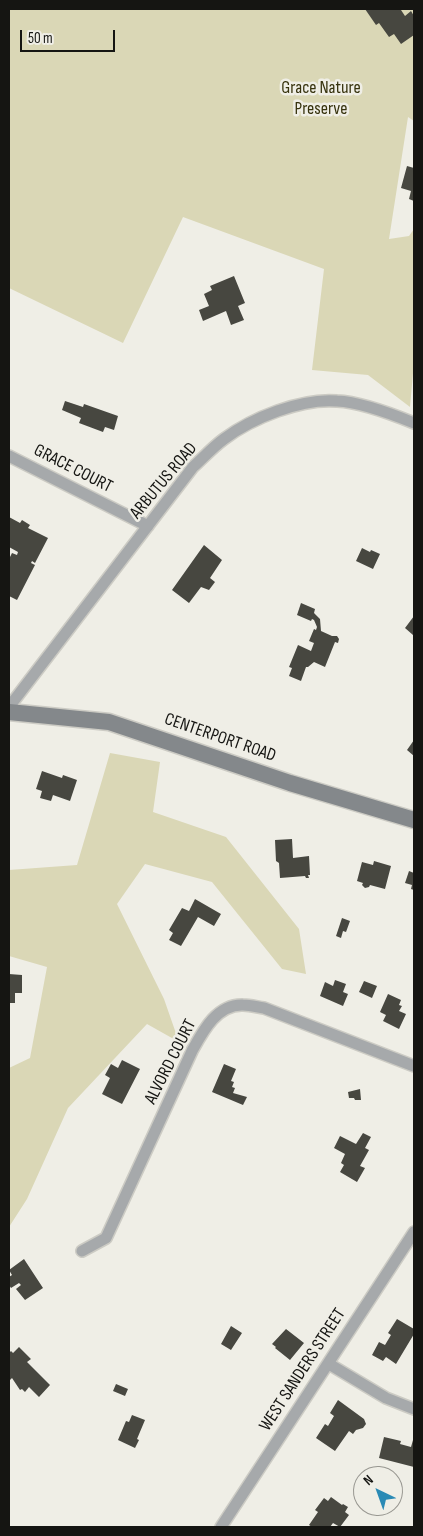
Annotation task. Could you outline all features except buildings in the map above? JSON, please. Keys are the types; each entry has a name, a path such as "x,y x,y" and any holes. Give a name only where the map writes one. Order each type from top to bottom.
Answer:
{"main road":[{"name":"CENTERPORT ROAD","path":"9,712 109,722 290,783 414,820"}],"street":[{"name":"ARBUTUS ROAD","path":"9,706 193,467 224,439 266,415 302,404 337,401 386,411 414,422"},
{"name":"GRACE COURT","path":"9,456 148,526"},
{"name":"ALVORD COURT","path":"82,1251 106,1238 192,1051 207,1024 223,1010 241,1005 264,1008 414,1066"},
{"name":"WEST SANDERS STREET","path":"220,1527 329,1364 414,1232"},
{"path":"329,1364 386,1398 414,1409"}],"green space":[{"name":"Grace Nature Preserve","path":"9,9 414,9 414,121 408,117 389,239 409,236 414,229 414,362 410,407 368,375 312,370 324,269 183,217 123,343 9,288"},
{"path":"110,753 160,762 153,812 226,837 299,929 306,974 282,969 212,882 145,864 117,904 164,999 179,1042 147,1024 68,1108 27,1199 9,1227 9,1068 30,1058 47,967 9,956 9,870 77,865"}]}
